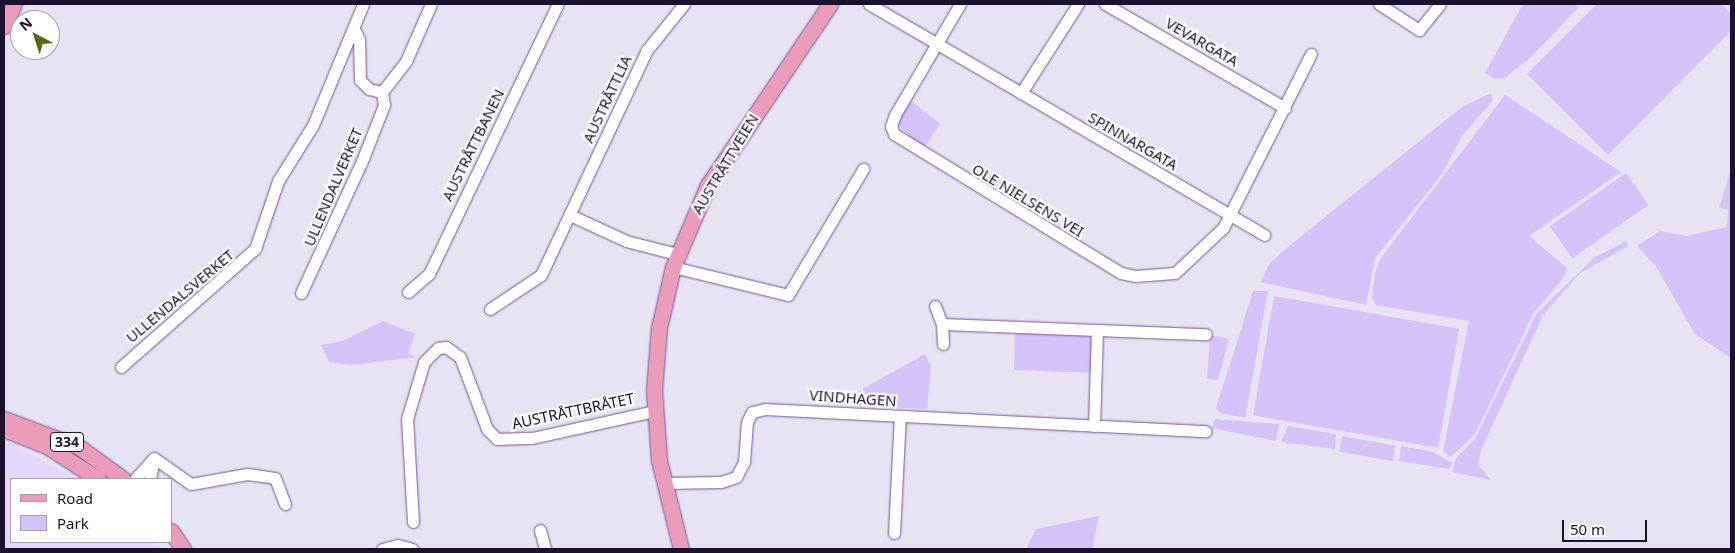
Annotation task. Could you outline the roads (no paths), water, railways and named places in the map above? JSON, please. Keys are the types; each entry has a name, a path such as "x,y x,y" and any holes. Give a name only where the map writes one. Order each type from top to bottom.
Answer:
{"main road":[{"path":"4,26 14,4"},
{"name":"AUSTRÅTTVEIEN","path":"681,549 664,483 655,411 656,350 675,260 719,168 830,4"},
{"name":"334","path":"4,419 79,447 122,478"},
{"name":"334","path":"4,429 47,446 96,478"},
{"path":"172,533 181,549"}],"street":[{"name":"ULLENDALSVERKET","path":"120,367 255,249 278,181 313,125 354,30 363,4"},
{"path":"354,30 359,40 360,80 369,89 382,92 406,62 431,4"},
{"name":"AUSTRÅTTBANEN","path":"408,292 429,274 558,4"},
{"name":"AUSTRÅTTLIA","path":"490,308 541,275 647,50 684,4"},
{"name":"SPINNARGATA","path":"869,4 1265,235"},
{"path":"936,43 960,4"},
{"path":"1021,93 1078,4"},
{"name":"VEVARGATA","path":"1105,4 1285,108"},
{"path":"1379,4 1419,30 1440,4"},
{"name":"OLE NIELSENS VEI","path":"936,43 895,114 891,126 894,134 1120,273 1175,273 1200,252 1230,215"},
{"path":"1230,215 1311,54"},
{"name":"ULLENDALVERKET","path":"301,293 362,161 384,105 382,92"},
{"path":"570,215 626,241 675,260 788,295 863,169"},
{"path":"935,306 942,324 942,344"},
{"path":"942,324 1206,334"},
{"path":"1094,426 1096,330"},
{"name":"AUSTRÅTTBRÅTET","path":"413,522 407,419 424,362 438,348 446,347 460,357 487,429 497,438 532,438 655,411"},
{"name":"VINDHAGEN","path":"664,483 721,482 736,477 744,462 745,428 752,412 779,408 1205,431"},
{"path":"894,534 900,416"},
{"path":"136,478 154,458"},
{"path":"150,478 154,458"},
{"path":"154,458 191,484 247,474 270,476 281,485 285,504"},
{"path":"540,530 545,549"},
{"path":"382,549 410,547"}]}
